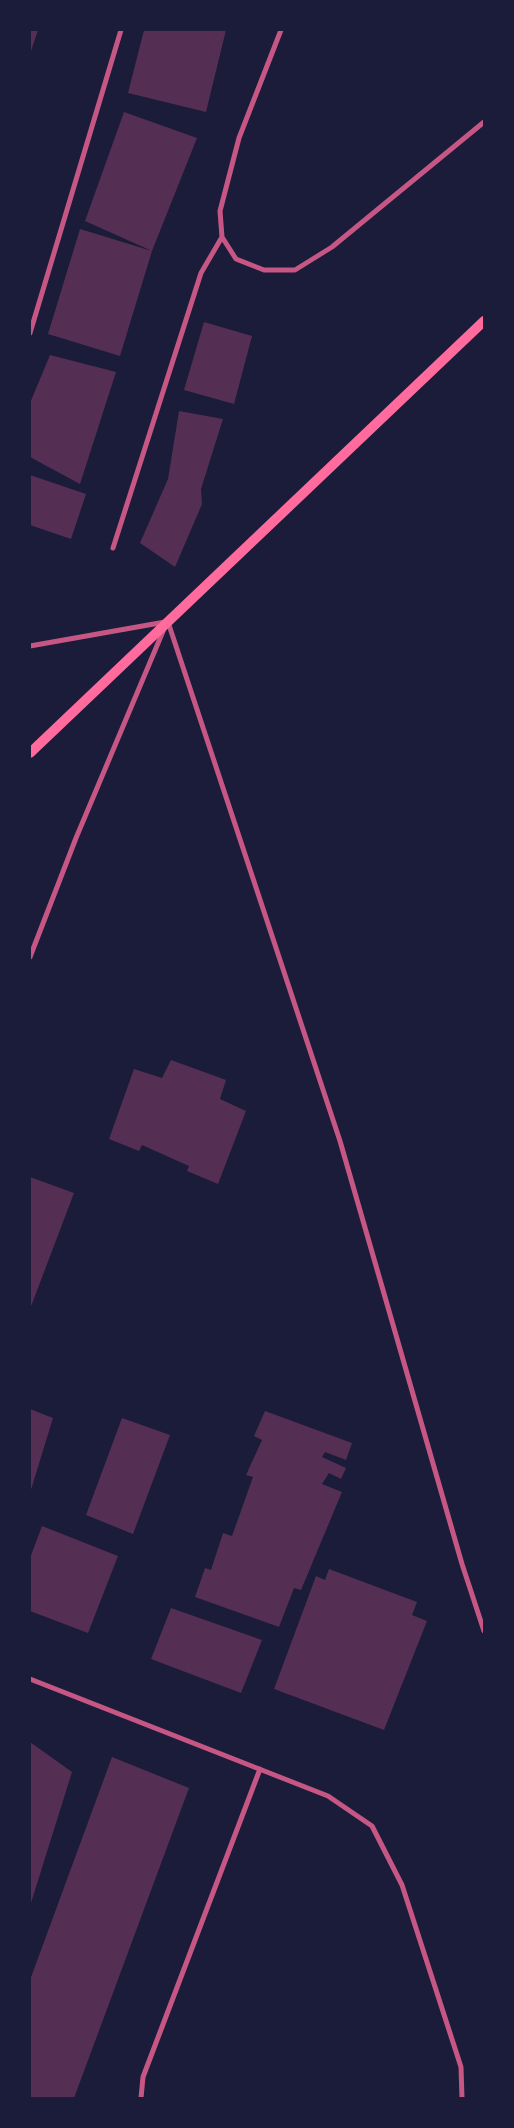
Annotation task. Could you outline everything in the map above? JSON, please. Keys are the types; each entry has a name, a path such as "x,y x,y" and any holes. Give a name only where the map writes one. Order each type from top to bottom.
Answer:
{"main road":[{"path":"30,753 484,321"}],"street":[{"path":"30,332 121,30"},
{"path":"281,30 239,138 220,211 222,238 236,259 264,270 295,270 332,247 484,122"},
{"path":"113,548 201,273 222,238"},
{"path":"30,646 168,622"},
{"path":"30,956 76,838 168,622"},
{"path":"168,622 340,1141 462,1564 484,1630"},
{"path":"30,1678 328,1796 372,1826 402,1885 461,2067 462,2098"},
{"path":"141,2098 143,2077 260,1769"}],"building":[{"path":"30,30 38,30 30,54"},
{"path":"144,30 226,30 206,112 128,93"},
{"path":"124,112 197,138 152,251 85,221"},
{"path":"80,229 152,251 120,356 48,334"},
{"path":"204,322 252,336 234,404 184,390"},
{"path":"50,355 116,372 80,484 30,457 30,403"},
{"path":"179,411 223,419 201,489 202,504 175,567 140,543 168,479"},
{"path":"30,475 86,494 71,539 30,525"},
{"path":"171,1060 226,1080 220,1099 246,1111 218,1184 187,1171 189,1166 142,1145 139,1151 109,1139 134,1069 162,1078"},
{"path":"30,1177 74,1193 30,1309"},
{"path":"30,1409 53,1418 30,1493"},
{"path":"265,1411 352,1443 346,1460 325,1452 322,1457 346,1468 341,1479 329,1473 322,1484 342,1492 301,1590 294,1588 279,1627 195,1597 205,1568 211,1570 223,1533 232,1536 253,1477 246,1475 262,1440 254,1436"},
{"path":"122,1418 170,1435 133,1534 86,1515"},
{"path":"42,1526 118,1556 88,1633 30,1611 30,1558"},
{"path":"329,1569 417,1602 412,1615 427,1621 384,1730 274,1689 316,1576 325,1580"},
{"path":"171,1608 262,1640 241,1693 151,1659"},
{"path":"30,1742 72,1772 30,1906"},
{"path":"112,1757 189,1788 74,2098 30,2098 30,1980"}]}
